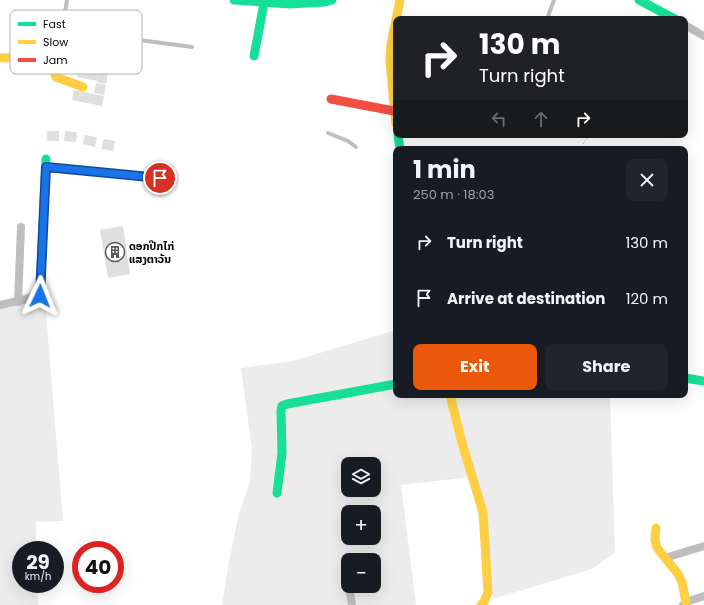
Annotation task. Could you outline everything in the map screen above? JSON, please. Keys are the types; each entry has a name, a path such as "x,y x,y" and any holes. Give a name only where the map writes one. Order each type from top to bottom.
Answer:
{"street":[{"path":"234,0 264,3 325,2 332,0"},
{"path":"396,16 400,0"},
{"path":"639,0 669,16"},
{"path":"254,56 264,3"},
{"path":"688,27 704,36"},
{"path":"393,32 390,45 390,62 393,100"},
{"path":"0,58 10,58"},
{"path":"54,74 56,77 83,87"},
{"path":"331,99 393,112"},
{"path":"0,305 42,296 46,163"},
{"path":"18,302 21,227"},
{"path":"688,378 704,381"},
{"path":"277,493 282,453 280,411 282,406 393,385"},
{"path":"451,398 462,443 483,512 488,592 484,602 481,605"},
{"path":"656,528 655,540 657,548 678,574 682,582 684,604 704,596"},
{"path":"665,558 704,546"},
{"path":"350,593 352,605"}],"lane":[{"path":"65,10 67,0"},
{"path":"548,16 554,0"},
{"path":"142,40 192,47"},
{"path":"328,133 348,141 356,147"},
{"path":"46,163 160,178"}],"shaded area":[{"path":"44,288 63,521 36,522 36,541 12,541 12,593 37,593 38,605 0,605 0,301"},
{"path":"393,331 393,398 610,398 615,552 592,569 496,598 486,592 485,554 471,477 401,485 416,605 222,605 239,513 250,482 252,449 241,368 293,361"}],"building":[{"path":"78,74 98,74 97,81 77,77"},
{"path":"99,74 108,74 106,84 97,82"},
{"path":"96,83 106,85 104,95 94,93"},
{"path":"74,90 94,94 92,104 72,100"},
{"path":"94,94 104,96 102,106 92,104"},
{"path":"47,131 59,131 59,141 47,141"},
{"path":"65,131 77,132 76,142 64,141"},
{"path":"85,135 97,137 95,147 83,144"},
{"path":"104,139 115,141 113,151 101,149"},
{"name":"ດອກປີກໄກ່ ແສງຕາວ້ນ","path":"123,226 130,274 108,278 100,230"}],"traffic: fast":[{"path":"234,0 290,4 325,2 332,0"},
{"path":"639,0 669,16"},
{"path":"254,56 264,3"},
{"path":"398,138 400,146"},
{"path":"40,296 46,159"},
{"path":"688,378 704,381"},
{"path":"277,493 282,453 282,406 393,385"}],"traffic: slow":[{"path":"397,16 400,0"},
{"path":"393,35 390,61 393,92"},
{"path":"0,58 10,58"},
{"path":"55,74 56,77 83,87"},
{"path":"451,398 462,443 483,512 488,592 484,602 481,605"},
{"path":"656,528 655,540 657,548 678,574 682,582 686,602"}],"traffic: jam":[{"path":"331,99 393,111"}],"place":[{"name":"ດອກປີກໄກ່ ແສງຕາວ້ນ","path":"115,252"}],"route":[{"path":"40,296 46,167 160,178"}]}
